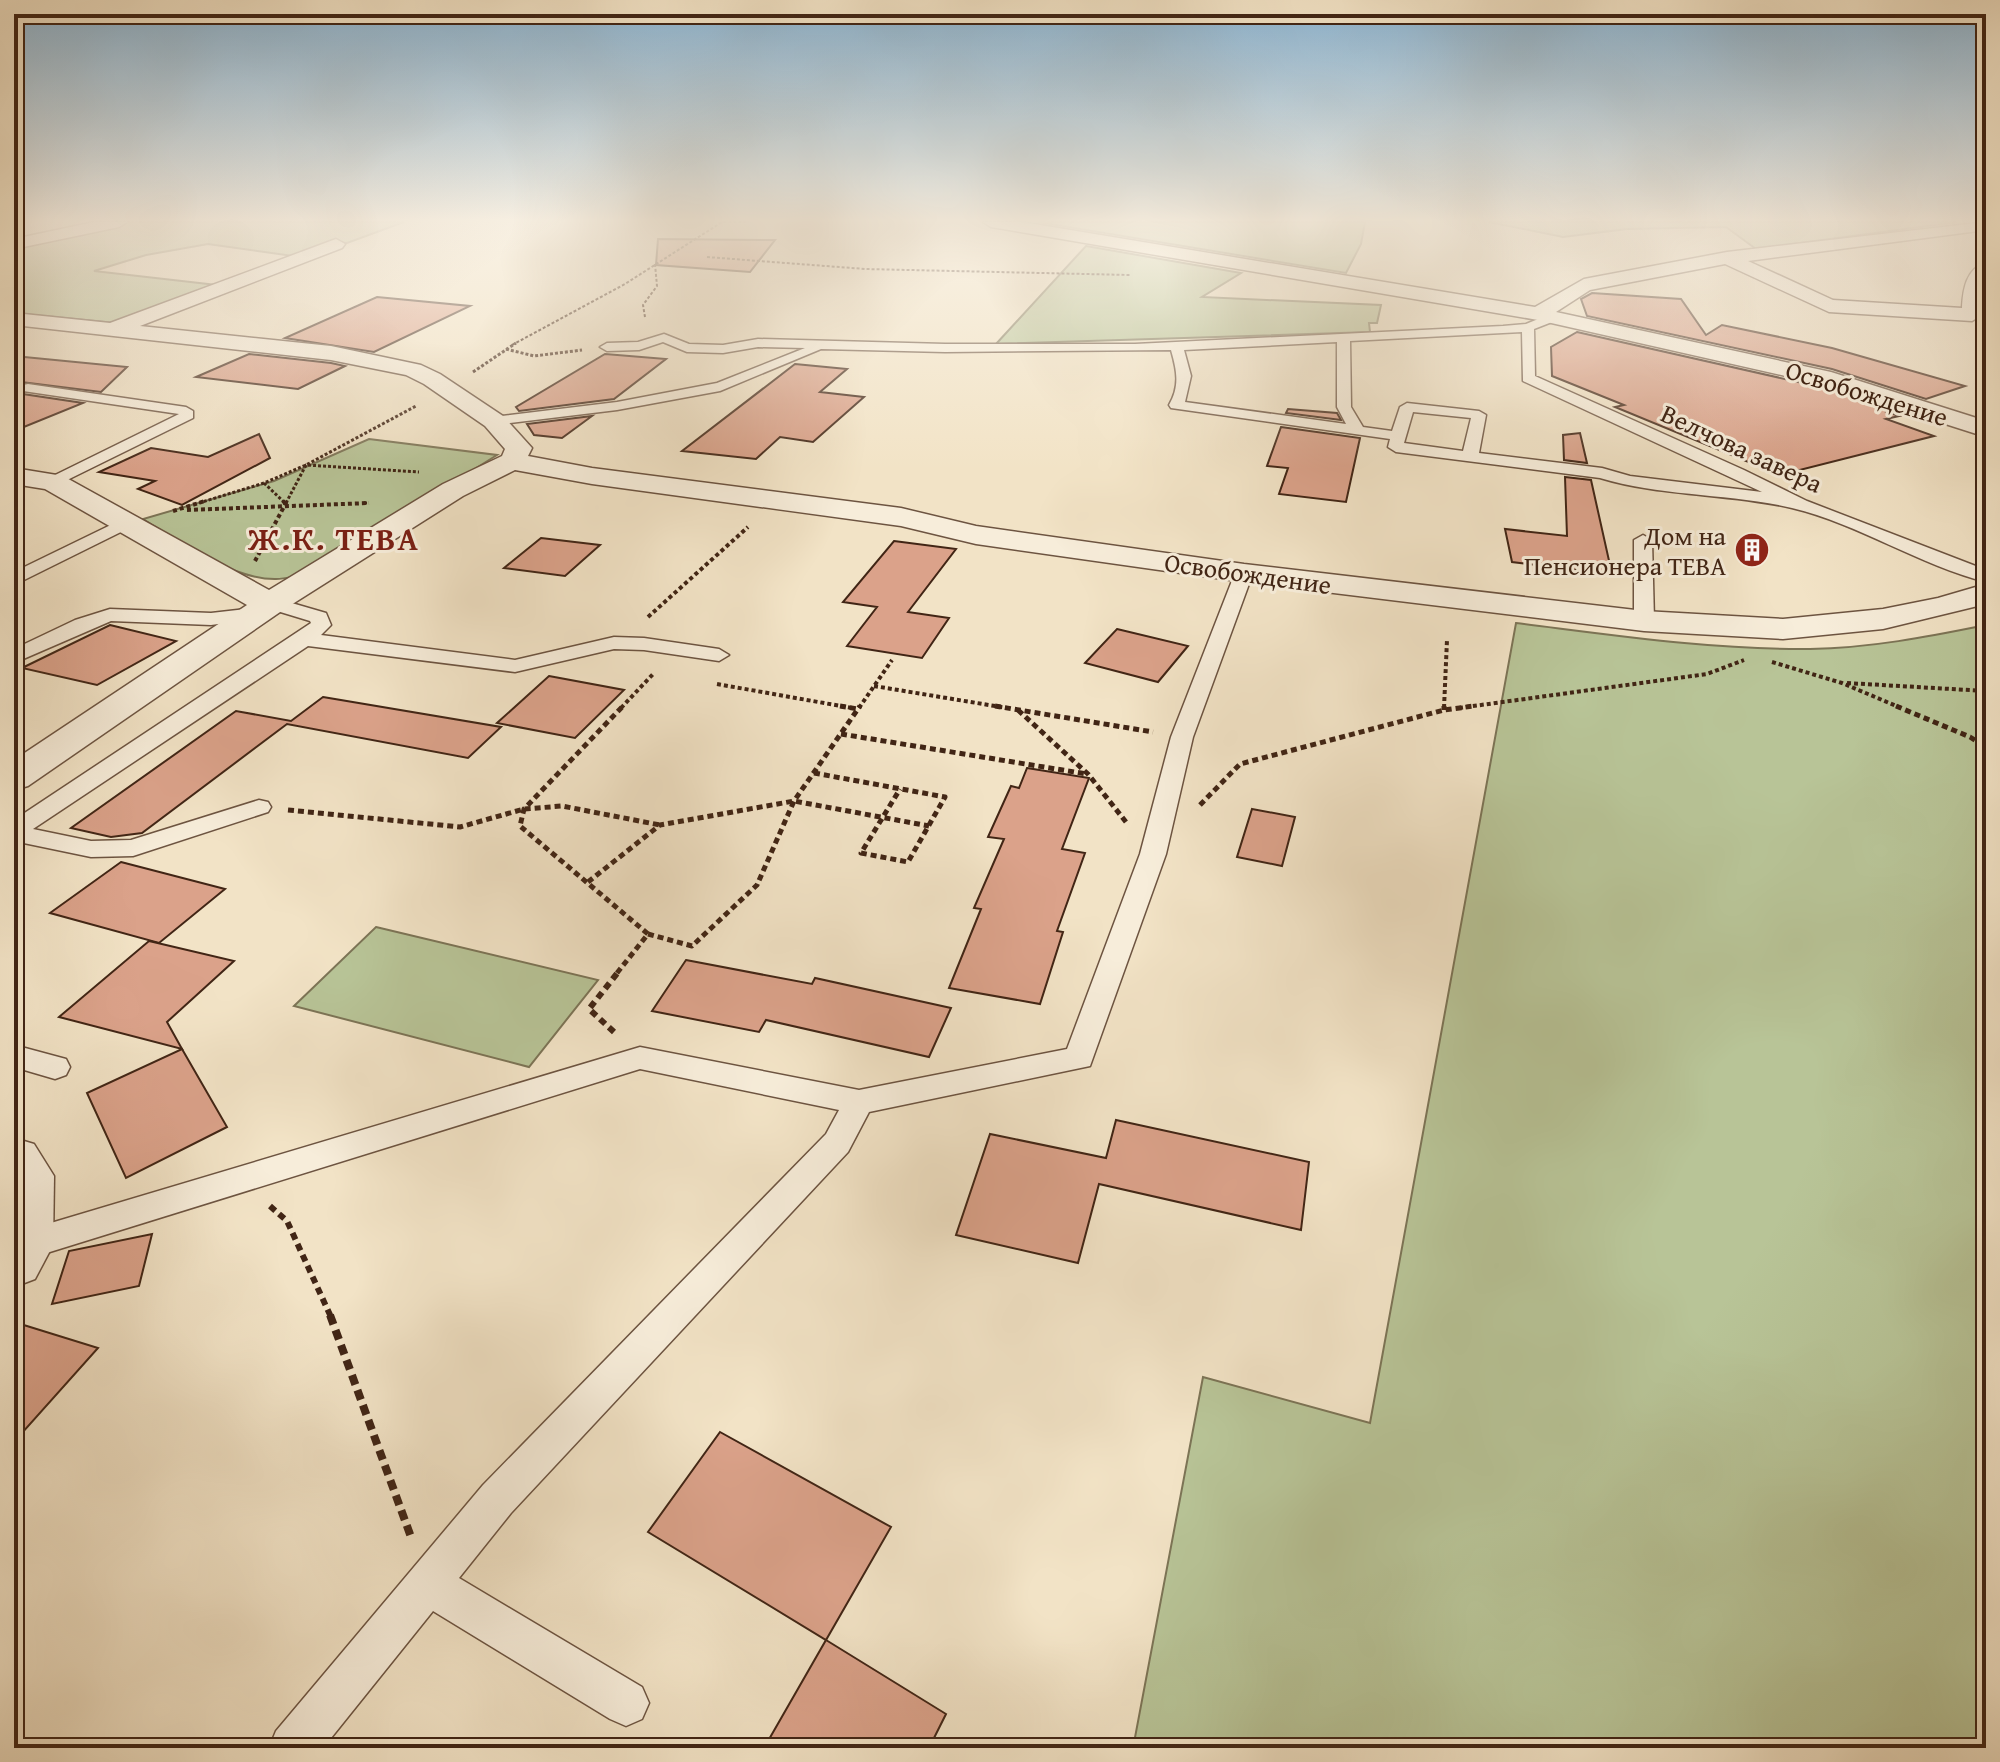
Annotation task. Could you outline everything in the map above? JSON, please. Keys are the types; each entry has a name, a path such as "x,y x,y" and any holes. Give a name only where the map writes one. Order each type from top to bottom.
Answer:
{"street":[{"path":"112,329 177,304"},
{"name":"Освобождение","path":"1456,304 1823,377 1986,429"},
{"path":"1540,319 1559,304"},
{"path":"1825,304 1972,315 1972,304"},
{"path":"14,319 360,357 413,370 494,421 519,448 512,461 255,602 14,778"},
{"name":"Освобождение","path":"512,461 592,476 901,517 976,535 1244,573 1644,621 1783,629 1883,619 1944,607 1986,594"},
{"path":"14,476 53,482 255,602"},
{"path":"14,1160 26,1176 19,1253"}],"lane":[{"path":"607,347 639,346 664,338 687,348 723,349 758,343 945,348 1176,346 1343,338 1540,319"},
{"name":"Велчова завера","path":"1540,319 1528,378 1738,473 1801,505 1986,576"},
{"path":"1343,338 1344,407 1357,430"},
{"path":"494,421 617,406 720,387 826,345"},
{"path":"1176,346 1186,375 1186,390 1176,405 1398,436"},
{"path":"28,388 186,411 186,418 154,436 53,482"},
{"path":"1470,456 1479,415 1407,407 1396,447 1602,473 1628,481 1754,495 1801,505"},
{"path":"14,579 121,523"},
{"path":"1643,540 1644,621"},
{"path":"19,1253 238,1180 640,1058 859,1102 1079,1058 1153,854 1182,737 1244,573"},
{"path":"14,657 82,624 110,615 211,619 255,602 319,617 321,625 14,832"},
{"path":"304,639 515,666 540,664 600,645 621,643 719,655"},
{"path":"14,832 91,849 133,848 259,807"},
{"path":"14,1056 55,1067"},
{"path":"293,1748 497,1499 837,1143 859,1102"},
{"path":"428,1584 626,1703"}],"path":[{"path":"121,523 176,511 264,483 306,465 447,389 505,349 588,304"},
{"path":"644,304 645,317 664,338"},
{"path":"505,349 517,355 542,356 607,347"},
{"path":"306,465 455,490"},
{"path":"255,602 286,504 306,465"},
{"path":"264,483 286,504"},
{"path":"176,511 455,490"},
{"path":"1444,710 1447,640"},
{"path":"1018,710 1088,774 1153,854 1240,764 1444,710 1543,694 1707,674 1753,656 1739,652"},
{"path":"654,673 524,809 520,826 648,934 692,946 757,885 794,801 892,660"},
{"path":"1767,661 1842,683 1970,737 1986,747"},
{"path":"1842,683 1986,689"},
{"path":"874,686 1182,737"},
{"path":"841,734 1088,774"},
{"path":"814,773 945,797 908,862 861,853 900,789"},
{"path":"259,807 460,827 524,809 562,806 660,825 794,801 929,826"},
{"path":"588,882 660,825"},
{"path":"640,1058 589,1009 648,934"},
{"path":"238,1180 287,1221 336,1328 428,1584"}],"green space":[{"path":"14,304 166,304 116,323 14,313"},
{"path":"1033,304 1381,305 1377,323 1369,323 1370,332 996,344"},
{"path":"369,439 497,455 307,574 288,578 259,578 224,566 143,519 274,481"},
{"path":"1516,623 1626,637 1773,649 1876,644 1986,625 1986,1748 1133,1748 1203,1377 1370,1423"},
{"path":"376,927 598,980 529,1067 294,1006"}],"building":[{"path":"361,304 470,306 374,352 285,338"},
{"path":"1583,304 1685,304 1706,335 1722,325 1832,348 1965,386 1926,399 1832,369 1587,316"},
{"path":"1577,332 1816,386 1892,410 1887,412 1899,416 1886,419 1934,436 1780,475 1615,407 1624,405 1552,376 1551,347"},
{"path":"249,354 345,366 298,389 196,377"},
{"path":"605,354 666,359 614,399 519,411 516,407"},
{"path":"14,356 127,367 101,392 22,382 20,391 23,394 83,403 14,431"},
{"path":"795,364 847,369 820,392 864,397 813,442 780,437 756,459 682,451"},
{"path":"1288,409 1337,413 1341,420 1286,413"},
{"path":"592,416 562,438 534,435 527,424"},
{"path":"1281,427 1360,438 1346,502 1279,494 1288,468 1267,466"},
{"path":"1580,433 1587,463 1564,460 1563,435"},
{"path":"259,434 270,458 182,505 138,489 155,481 99,472 151,448 208,457"},
{"path":"1565,477 1591,480 1612,574 1512,562 1505,529 1567,536"},
{"path":"541,538 600,545 565,576 504,568"},
{"path":"894,541 956,549 908,612 949,618 922,658 847,646 877,607 843,602"},
{"path":"110,625 176,641 97,685 22,668"},
{"path":"1117,629 1188,646 1158,682 1085,663"},
{"path":"549,676 624,690 575,738 497,723"},
{"path":"323,697 501,727 468,758 287,724 142,833 111,837 71,828 236,711 291,721"},
{"path":"1027,768 1089,778 1062,849 1085,853 1057,931 1063,932 1040,1004 949,988 981,909 974,908 1004,839 988,837 1011,786 1019,788"},
{"path":"1252,809 1295,817 1282,866 1237,857"},
{"path":"121,862 225,889 159,943 50,913"},
{"path":"149,941 234,961 167,1022 182,1049 59,1017"},
{"path":"686,960 812,984 815,978 951,1008 929,1057 766,1020 759,1032 652,1011"},
{"path":"182,1049 227,1127 126,1178 87,1093"},
{"path":"1116,1120 1309,1162 1301,1230 1099,1184 1078,1263 956,1235 990,1134 1106,1158"},
{"path":"152,1234 139,1286 52,1304 69,1251"},
{"path":"14,1322 98,1348 14,1442"},
{"path":"720,1432 891,1527 826,1640 648,1532"},
{"path":"826,1640 946,1714 929,1748 764,1748"}],"place":[{"name":"Дом на Пенсионера ТЕВА","path":"1752,550"}],"district":[{"name":"Ж.К. ТЕВА","path":"334,538"}]}
